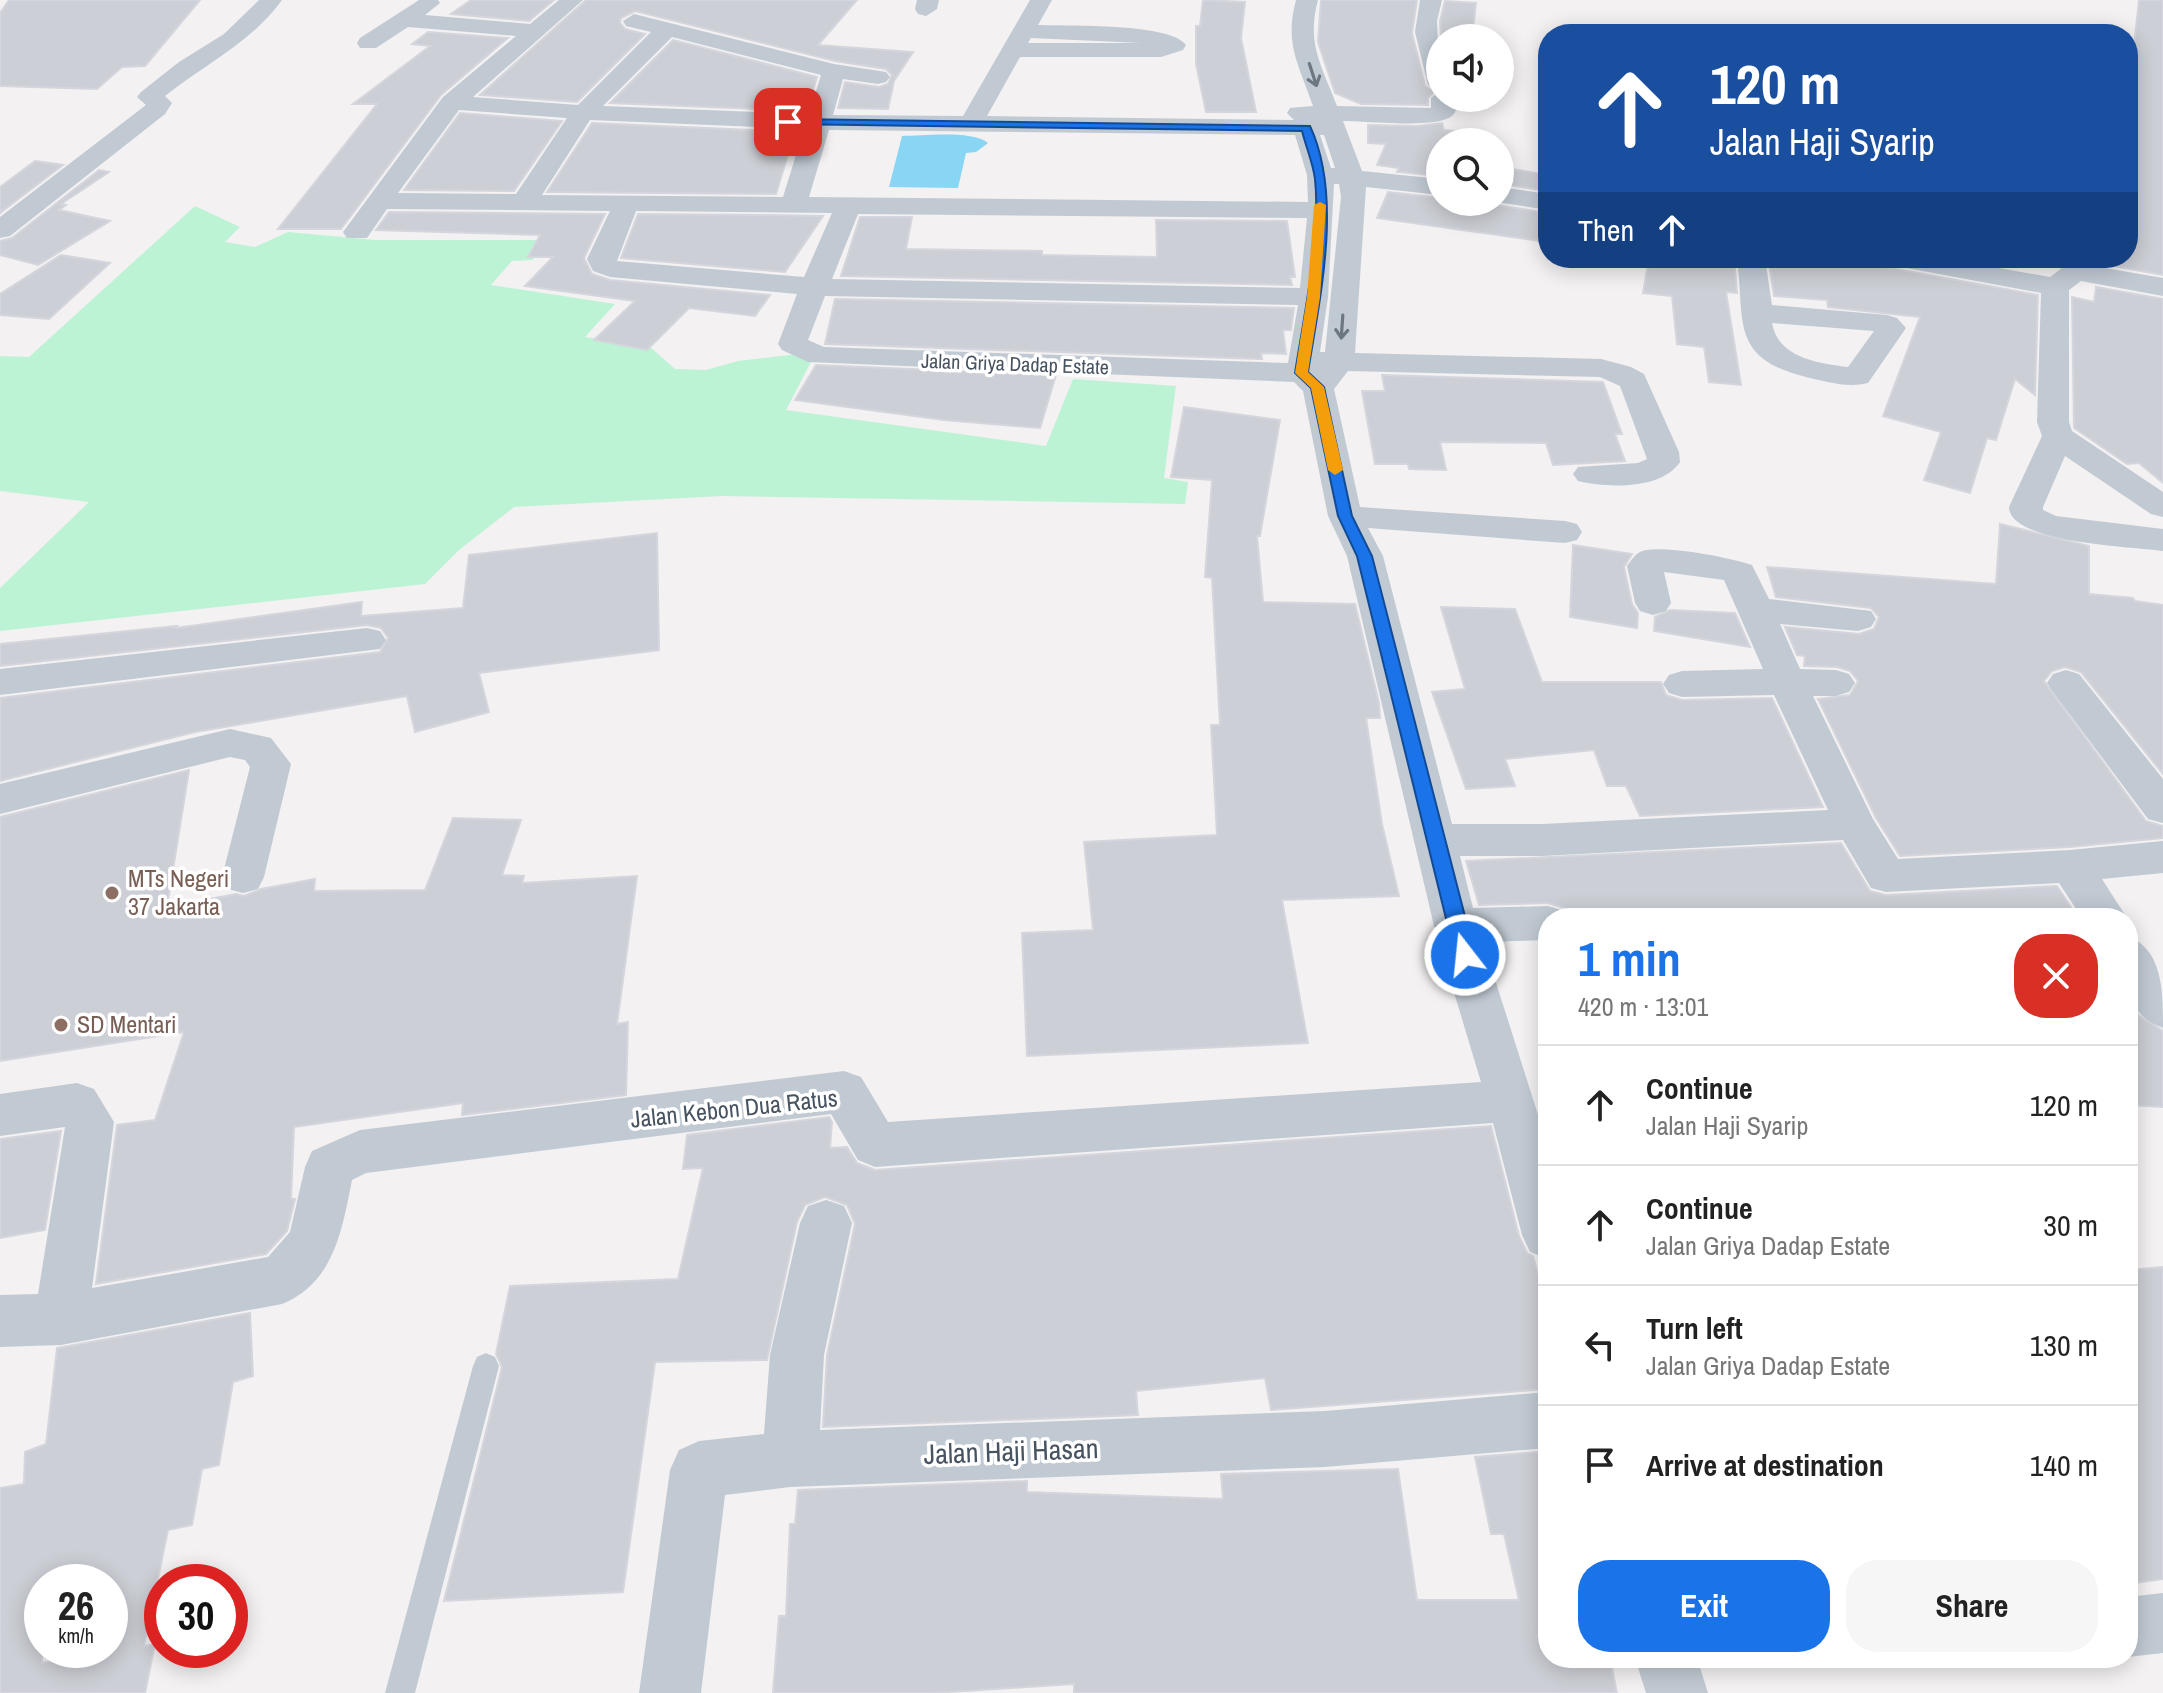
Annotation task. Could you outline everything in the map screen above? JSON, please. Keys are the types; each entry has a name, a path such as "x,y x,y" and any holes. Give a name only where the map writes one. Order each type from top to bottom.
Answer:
{"street":[{"path":"0,230 156,109 160,103 149,97 187,67 232,39 271,0"},
{"path":"368,43 434,0"},
{"path":"971,123 1041,0"},
{"path":"1282,0 1277,38 1288,80 1351,176 1353,214 1319,372"},
{"path":"1307,0 1301,22 1301,40 1316,120 1320,175 1314,297 1319,372 1342,499 1365,556 1456,926 1538,1199"},
{"path":"1426,24 1426,12 1431,0"},
{"path":"357,232 452,102 532,31 574,9"},
{"path":"405,20 532,31"},
{"path":"634,21 800,64 878,77"},
{"path":"524,202 582,114 666,30"},
{"path":"1154,37 1175,45 1161,50 1019,40 1154,37"},
{"path":"634,63 664,63"},
{"path":"709,63 800,64"},
{"path":"793,206 834,71"},
{"path":"452,102 582,114 816,123 1316,120 1434,115 1442,112"},
{"path":"1320,175 1426,185"},
{"path":"1514,197 1538,201"},
{"path":"379,201 1320,210"},
{"path":"627,203 601,259 603,265 610,269 816,287 1314,297"},
{"name":"Jalan Griya Dadap Estate","path":"848,206 793,344 819,356 1319,372 1601,368 1620,373 1633,381 1663,452 1664,462 1657,469 1644,472 1590,474"},
{"path":"1752,268 1758,313"},
{"path":"2024,268 2075,272 2163,287"},
{"path":"2075,272 2053,422 2058,436 2163,507"},
{"path":"2058,436 2026,507 2026,515 2049,526 2163,540"},
{"path":"1342,499 1565,532"},
{"path":"1653,603 1645,566 1652,560 1725,568 1739,573 1753,610 1855,824 1886,876 2070,866 2163,857"},
{"path":"1753,610 1858,619"},
{"path":"0,682 367,640"},
{"path":"1682,684 1836,683"},
{"path":"2066,683 2163,808"},
{"path":"0,799 230,743 257,748 271,764 243,877"},
{"path":"1436,840 1542,840 1855,824"},
{"path":"2070,866 2098,908"},
{"path":"1456,926 1538,923"},
{"path":"2138,970 2163,1009"},
{"name":"Jalan Kebon Dua Ratus","path":"0,1321 61,1319 282,1279 313,1244 330,1167 360,1152 844,1092 875,1145 1511,1101"},
{"path":"0,1115 77,1104 90,1122 61,1319"},
{"path":"790,1459 797,1355 826,1223"},
{"name":"Jalan Haji Hasan","path":"670,1693 699,1470 790,1459 1325,1439 1538,1421"},
{"path":"2138,1626 2163,1623"},
{"path":"1669,1668 1677,1693"}],"lane":[{"path":"400,1693 486,1366"}],"green space":[{"path":"195,206 240,227 225,242 255,247 288,232 375,240 540,240 533,260 512,261 491,285 615,304 585,337 649,346 675,369 706,370 738,361 798,354 813,358 786,410 1046,446 1073,379 1176,386 1164,478 1188,482 1185,504 722,496 514,507 459,550 425,584 0,631 0,588 89,502 0,491 0,356 29,357"}],"water":[{"path":"959,135 988,143 976,152 966,153 958,188 889,187 902,136"}],"building":[{"path":"9,0 200,0 145,66 122,67 97,89 0,86 0,13"},
{"path":"471,0 554,0 529,21 451,14"},
{"path":"586,0 857,0 818,45 913,52 894,81 888,109 838,108 845,82 879,87 888,84 892,75 886,69 835,61 635,11 621,18 620,23 625,29 645,34 577,102 480,95"},
{"path":"1203,0 1245,2 1241,38 1256,112 1206,112 1196,64 1196,26 1200,26"},
{"path":"1321,0 1417,0 1412,33 1426,87 1426,105 1361,104 1335,93 1318,42"},
{"path":"2139,0 2163,0 2163,275 2124,268 2138,268 2136,24"},
{"path":"1445,1 1476,3 1474,24 1440,24"},
{"path":"428,32 508,38 441,95 341,229 278,229 377,104 353,104 430,46 412,44"},
{"path":"673,40 817,77 807,111 610,103"},
{"path":"460,113 562,121 514,191 404,190"},
{"path":"592,123 795,132 776,194 547,192"},
{"path":"1442,123 1443,128 1426,128 1426,175 1397,172 1399,168 1377,165 1386,144 1368,143 1368,125"},
{"path":"35,161 63,165 0,213 0,187"},
{"path":"1514,169 1538,173 1538,190 1514,186"},
{"path":"99,170 109,172 61,204 66,205 59,210 110,221 38,265 0,255 0,241 12,238"},
{"path":"1388,192 1426,196 1426,216 1514,216 1514,208 1538,211 1538,241 1377,218"},
{"path":"389,212 605,214 584,258 592,274 610,280 770,295 755,316 689,308 647,350 594,340 635,301 525,286 553,257 528,257 540,235 376,230"},
{"path":"638,214 823,216 785,272 621,258"},
{"path":"860,217 912,217 906,249 1157,257 1156,220 1287,221 1295,277 1290,277 1292,285 841,276"},
{"path":"61,255 110,263 49,319 0,315 0,294"},
{"path":"1647,268 1735,268 1737,293 1726,292 1741,385 1709,382 1704,347 1677,344 1672,296 1643,293"},
{"path":"1770,268 1890,268 2038,295 2035,395 2015,379 1996,440 1987,438 1970,493 1924,480 1941,432 1883,416 1920,317 1828,307 1827,300 1774,296"},
{"path":"2096,287 2163,299 2163,483 2139,463 2127,464 2074,428 2072,297 2094,302"},
{"path":"835,299 1294,308 1291,330 1283,330 1286,354 1261,353 1262,359 1258,359 825,344"},
{"path":"816,365 1056,375 1040,428 944,420 795,400"},
{"path":"1382,375 1603,382 1622,434 1615,434 1625,461 1553,465 1546,443 1440,442 1446,470 1409,469 1408,464 1375,464 1362,391 1385,391"},
{"path":"1184,407 1280,420 1260,536 1257,536 1263,602 1355,604 1379,703 1380,718 1366,718 1382,824 1399,896 1282,900 1308,1043 1027,1056 1022,933 1093,930 1084,842 1217,835 1211,725 1220,725 1212,578 1205,577 1212,480 1171,477"},
{"path":"2000,524 2089,546 2089,594 2133,598 2135,601 2163,605 2163,774 2081,672 2065,667 2052,671 2044,681 2146,821 2163,826 2163,838 2070,847 1900,856 1876,818 1818,699 1850,695 1858,681 1850,671 1837,667 1804,666 1805,656 1797,655 1785,627 1859,634 1874,629 1879,617 1871,608 1776,597 1767,567 1996,584"},
{"path":"657,533 659,650 479,673 489,712 415,732 407,696 195,732 0,781 0,698 380,652 388,638 381,628 367,625 0,666 0,644 176,628 362,602 361,616 463,608 469,555"},
{"path":"1573,545 1632,554 1624,567 1632,604 1638,613 1637,628 1570,617"},
{"path":"1441,607 1515,609 1542,682 1661,682 1666,695 1682,700 1772,698 1823,807 1640,816 1626,786 1607,786 1594,750 1505,759 1515,786 1466,789 1432,692 1465,689"},
{"path":"1670,610 1735,613 1750,647 1654,631 1655,617"},
{"path":"189,770 167,907 236,894 244,896 261,889 315,879 314,891 425,890 453,818 521,820 502,875 524,876 522,883 637,876 617,1024 628,1022 626,1095 462,1115 463,1103 294,1127 291,1199 295,1199 287,1231 266,1254 96,1284 117,1125 155,1120 184,1032 0,1061 0,817"},
{"path":"1841,843 1870,891 1886,895 2057,886 2071,908 1565,908 1548,903 1479,905 1466,861"},
{"path":"2138,1015 2163,1031 2163,1107 2138,1106"},
{"path":"829,1117 832,1122 830,1148 847,1147 857,1163 875,1170 1491,1126 1519,1236 1527,1253 1533,1256 1538,1275 1538,1390 1271,1410 1265,1378 1136,1391 1138,1415 823,1427 827,1355 855,1224 847,1205 825,1197 805,1205 797,1222 767,1360 655,1362 623,1592 444,1601 502,1367 496,1354 510,1286 678,1279 703,1168 683,1169 687,1135"},
{"path":"61,1131 45,1230 0,1238 0,1139"},
{"path":"2163,1267 2163,1579 2138,1583 2138,1269"},
{"path":"250,1313 253,1376 233,1382 219,1465 202,1469 192,1525 168,1530 161,1564 144,1564 144,1668 150,1668 145,1693 0,1693 0,1488 24,1484 25,1452 46,1444 57,1348"},
{"path":"1538,1452 1538,1668 1612,1668 1617,1693 1074,1693 1074,1684 934,1693 773,1693 779,1616 786,1616 790,1524 795,1524 798,1490 1027,1481 1027,1492 1223,1499 1221,1474 1398,1469 1417,1600 1519,1600 1504,1534 1491,1534 1475,1457"}],"slow traffic":[{"path":"1320,205 1314,297 1302,373 1318,387 1335,470"}],"place":[{"name":"MTs Negeri 37 Jakarta","path":"112,893"},
{"name":"SD Mentari","path":"61,1025"}],"route":[{"path":"788,122 1306,128 1320,175 1322,195 1314,297 1302,373 1318,387 1345,516 1365,556 1465,955"}]}
